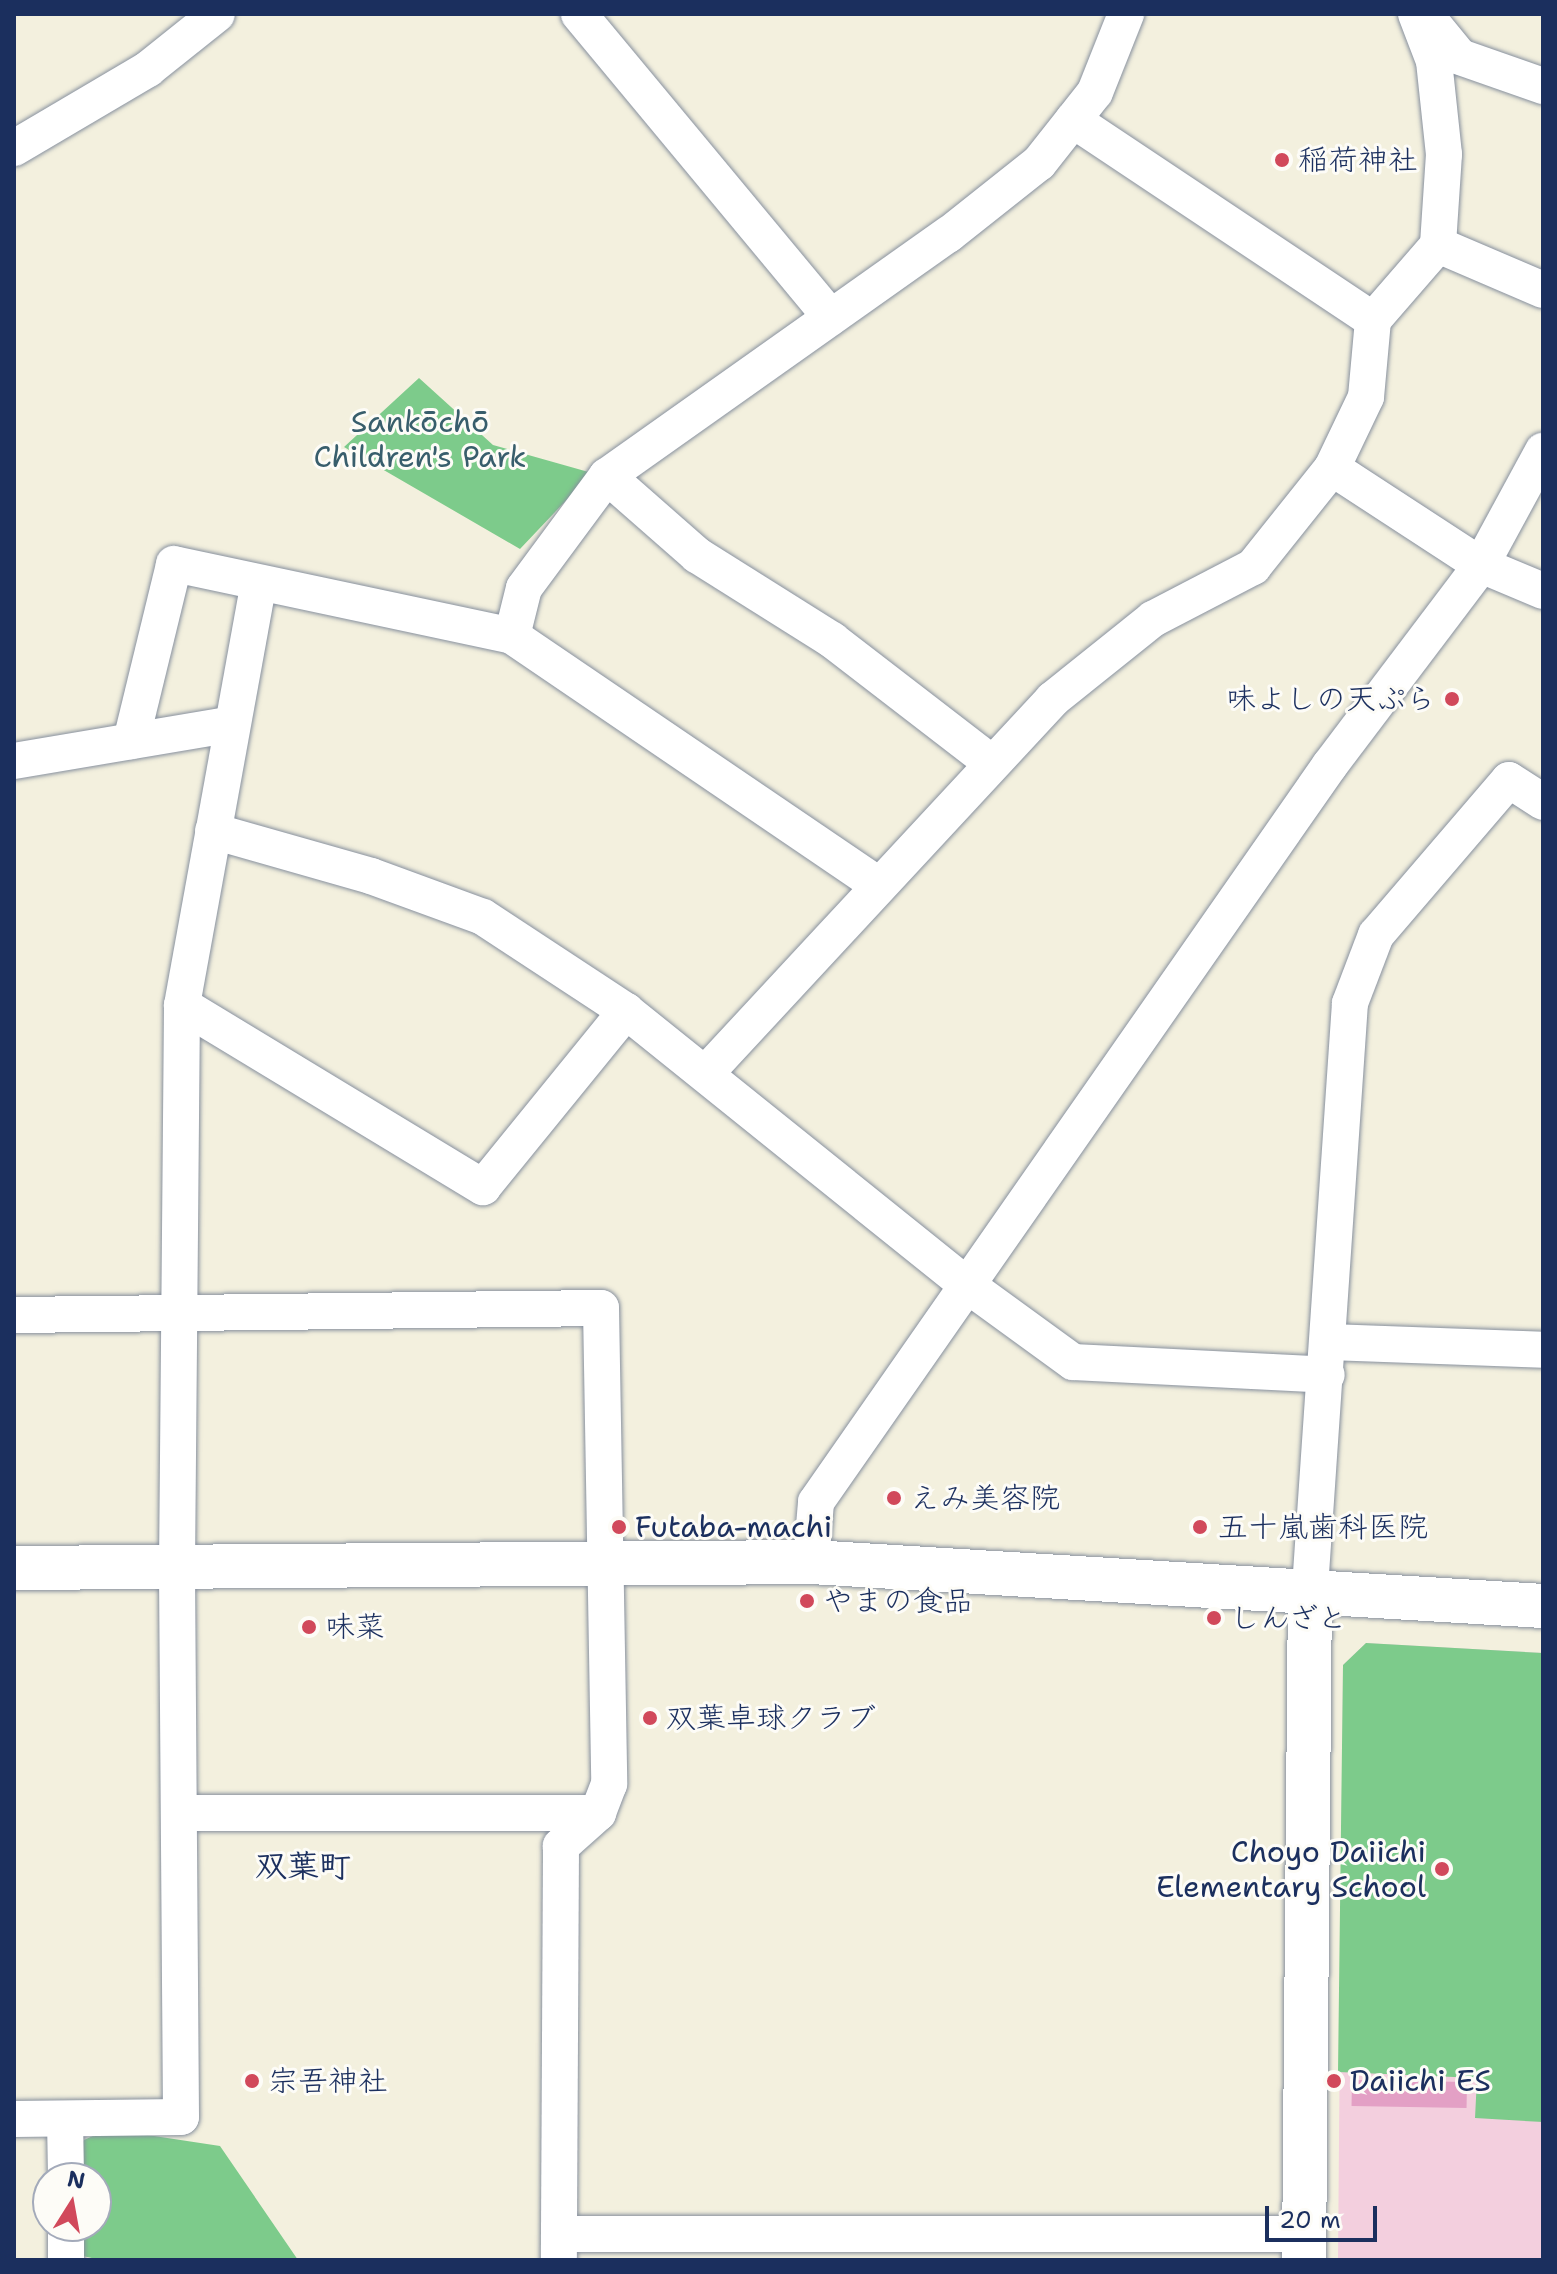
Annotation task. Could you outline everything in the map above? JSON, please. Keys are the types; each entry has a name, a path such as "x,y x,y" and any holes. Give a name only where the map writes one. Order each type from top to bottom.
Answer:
{"street":[{"path":"14,148 148,69 217,14"},
{"path":"579,14 831,317"},
{"path":"512,636 524,588 607,476 831,317 1039,163 1095,92 1126,14"},
{"path":"706,1073 877,884 1053,699 1153,619 1253,567 1332,468 1366,397 1373,320 1438,245 1444,154 1434,61 1416,14"},
{"path":"1424,14 1460,57 1543,86"},
{"path":"1073,120 1373,320"},
{"path":"1438,245 1543,290"},
{"path":"811,1562 816,1502 1330,765 1481,565 1543,451"},
{"path":"1332,468 1481,565 1543,591"},
{"path":"607,476 697,555 832,640 992,763"},
{"path":"131,741 174,564 512,636 877,884"},
{"path":"14,2119 181,2117 177,1568 182,1005 259,583"},
{"path":"14,761 232,724"},
{"path":"14,1315 601,1308 609,1784 598,1813 561,1846 559,2247 1304,2247 1310,1588 1350,1003 1376,935 1509,780 1543,802"},
{"path":"213,831 371,876 483,917 626,1011 967,1285 1073,1362 1328,1358 1543,1350"},
{"path":"182,1005 483,1187 626,1011"},
{"path":"14,1568 811,1562 1310,1588 1543,1606"},
{"path":"179,1813 598,1813"},
{"path":"65,2119 66,2162"}],"shaded area":[{"name":"Choyo Daiichi Elementary School","path":"1366,1643 1543,1653 1543,2260 1338,2260 1343,1665"}],"green space":[{"name":"Sankōchō Children's Park","path":"419,378 493,445 592,473 520,549 344,447"},
{"name":"Choyo Daiichi Elementary School","path":"1366,1643 1543,1653 1543,2122 1475,2118 1477,2078 1338,2072 1343,1665"},
{"path":"108,2129 220,2146 298,2260 101,2260 78,2255 78,2242 112,2242 112,2162 76,2162 76,2155 84,2140"}],"building":[{"path":"1352,2080 1467,2082 1467,2108 1352,2106"}],"place":[{"name":"稲荷神社","path":"1282,160"},
{"name":"味よしの天ぷら","path":"1452,699"},
{"name":"えみ美容院","path":"894,1498"},
{"name":"Futaba-machi","path":"619,1527"},
{"name":"五十嵐歯科医院","path":"1200,1527"},
{"name":"やまの食品","path":"807,1601"},
{"name":"しんざと","path":"1214,1618"},
{"name":"味菜","path":"309,1627"},
{"name":"双葉卓球クラブ","path":"650,1718"},
{"name":"Choyo Daiichi Elementary School","path":"1442,1869"},
{"name":"宗吾神社","path":"252,2081"},
{"name":"Daiichi ES","path":"1334,2081"}],"district":[{"name":"双葉町","path":"303,1866"}]}
